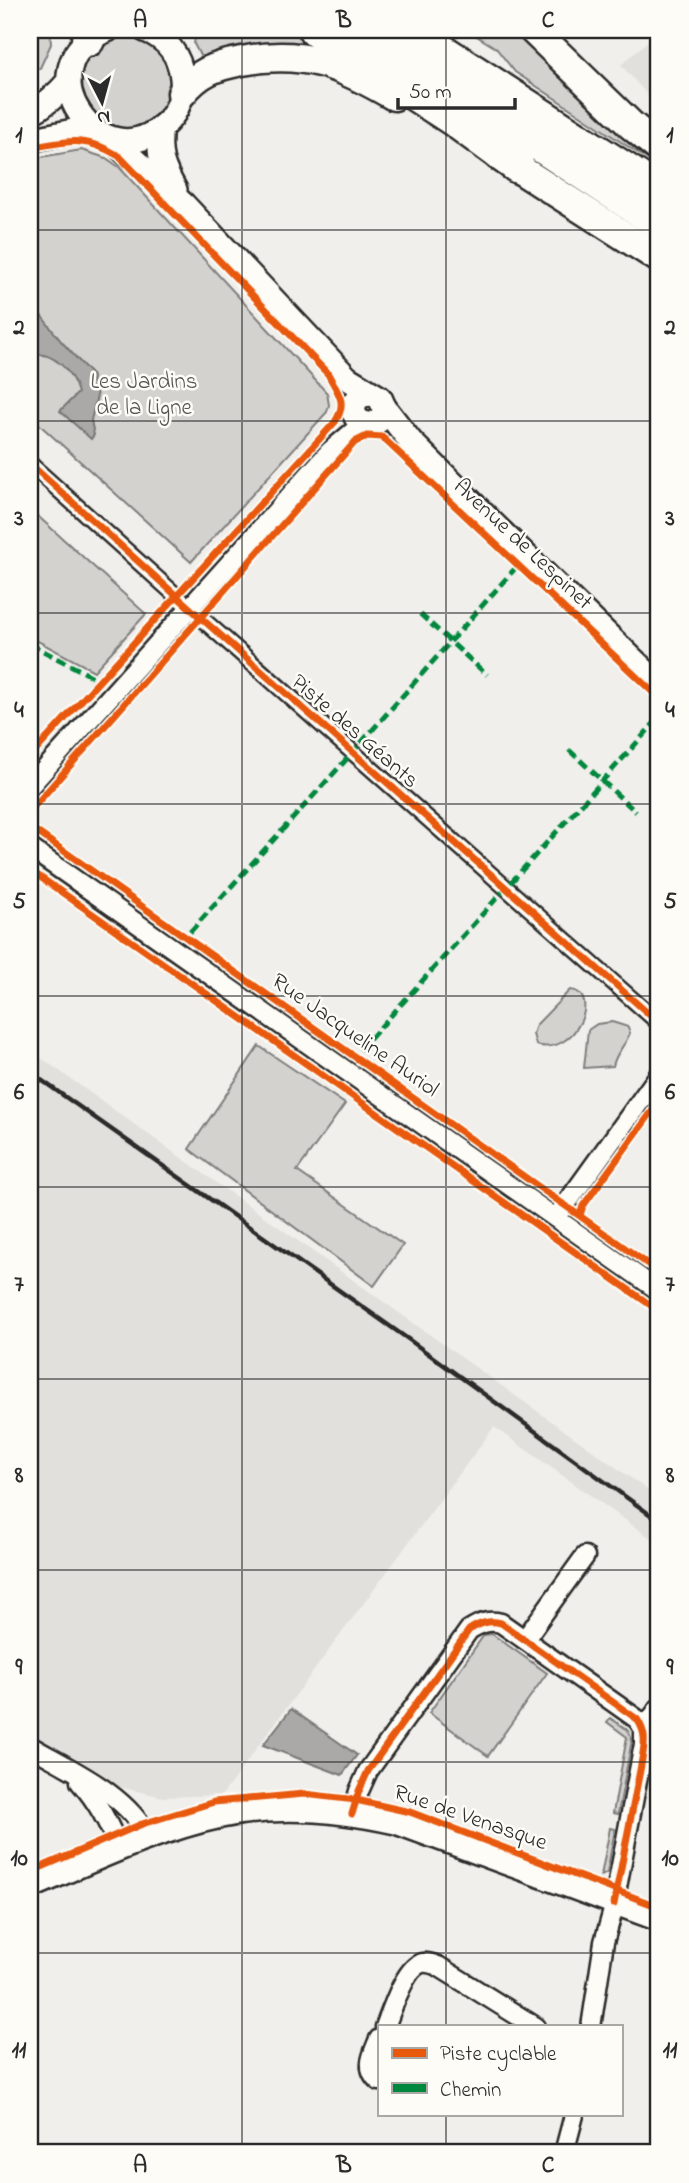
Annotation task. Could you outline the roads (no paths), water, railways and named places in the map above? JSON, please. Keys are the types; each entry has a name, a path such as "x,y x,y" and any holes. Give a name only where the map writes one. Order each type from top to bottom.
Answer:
{"highway":[{"path":"315,30 454,120 518,167"},
{"path":"363,30 659,223"},
{"path":"410,30 659,191"}],"main road":[{"path":"533,30 631,125 659,148"},
{"path":"182,93 192,80 218,66 269,56 298,57 336,66 380,88 518,167 659,258"}],"street":[{"path":"30,140 78,130 128,140 146,136 171,118 182,93 182,72 175,41 145,30"},
{"path":"30,113 58,94 69,81 74,58 95,33"},
{"name":"Avenue de Lespinet","path":"69,81 71,100 80,117 184,205 347,379 367,410 411,442 659,685"},
{"name":"Avenue de Lespinet","path":"161,127 161,162 184,205"},
{"path":"30,786 367,410"},
{"name":"Piste des Géants","path":"30,464 659,1023"},
{"name":"Rue Jacqueline Auriol","path":"30,848 659,1291"},
{"path":"556,1218 659,1074"},
{"path":"525,1639 585,1556"},
{"path":"352,1814 368,1771 469,1630 479,1624 492,1621 501,1623 651,1731"},
{"path":"591,2025 604,1942 644,1744 659,1708"},
{"path":"30,1746 129,1810 142,1824 149,1838"},
{"path":"62,1765 94,1797 119,1850"},
{"name":"Rue de Venasque","path":"30,1887 149,1838 194,1823 247,1812 318,1810 396,1822 615,1897 659,1919"},
{"path":"385,2025 408,1973 415,1966 431,1963 527,2025"},
{"path":"378,2041 370,2060 370,2069 378,2080"},
{"path":"564,2153 574,2116"}],"railway":[{"path":"30,1072 408,1339 659,1521"}],"park label":[{"name":"Les Jardins de la Ligne","path":"144,393"}]}
